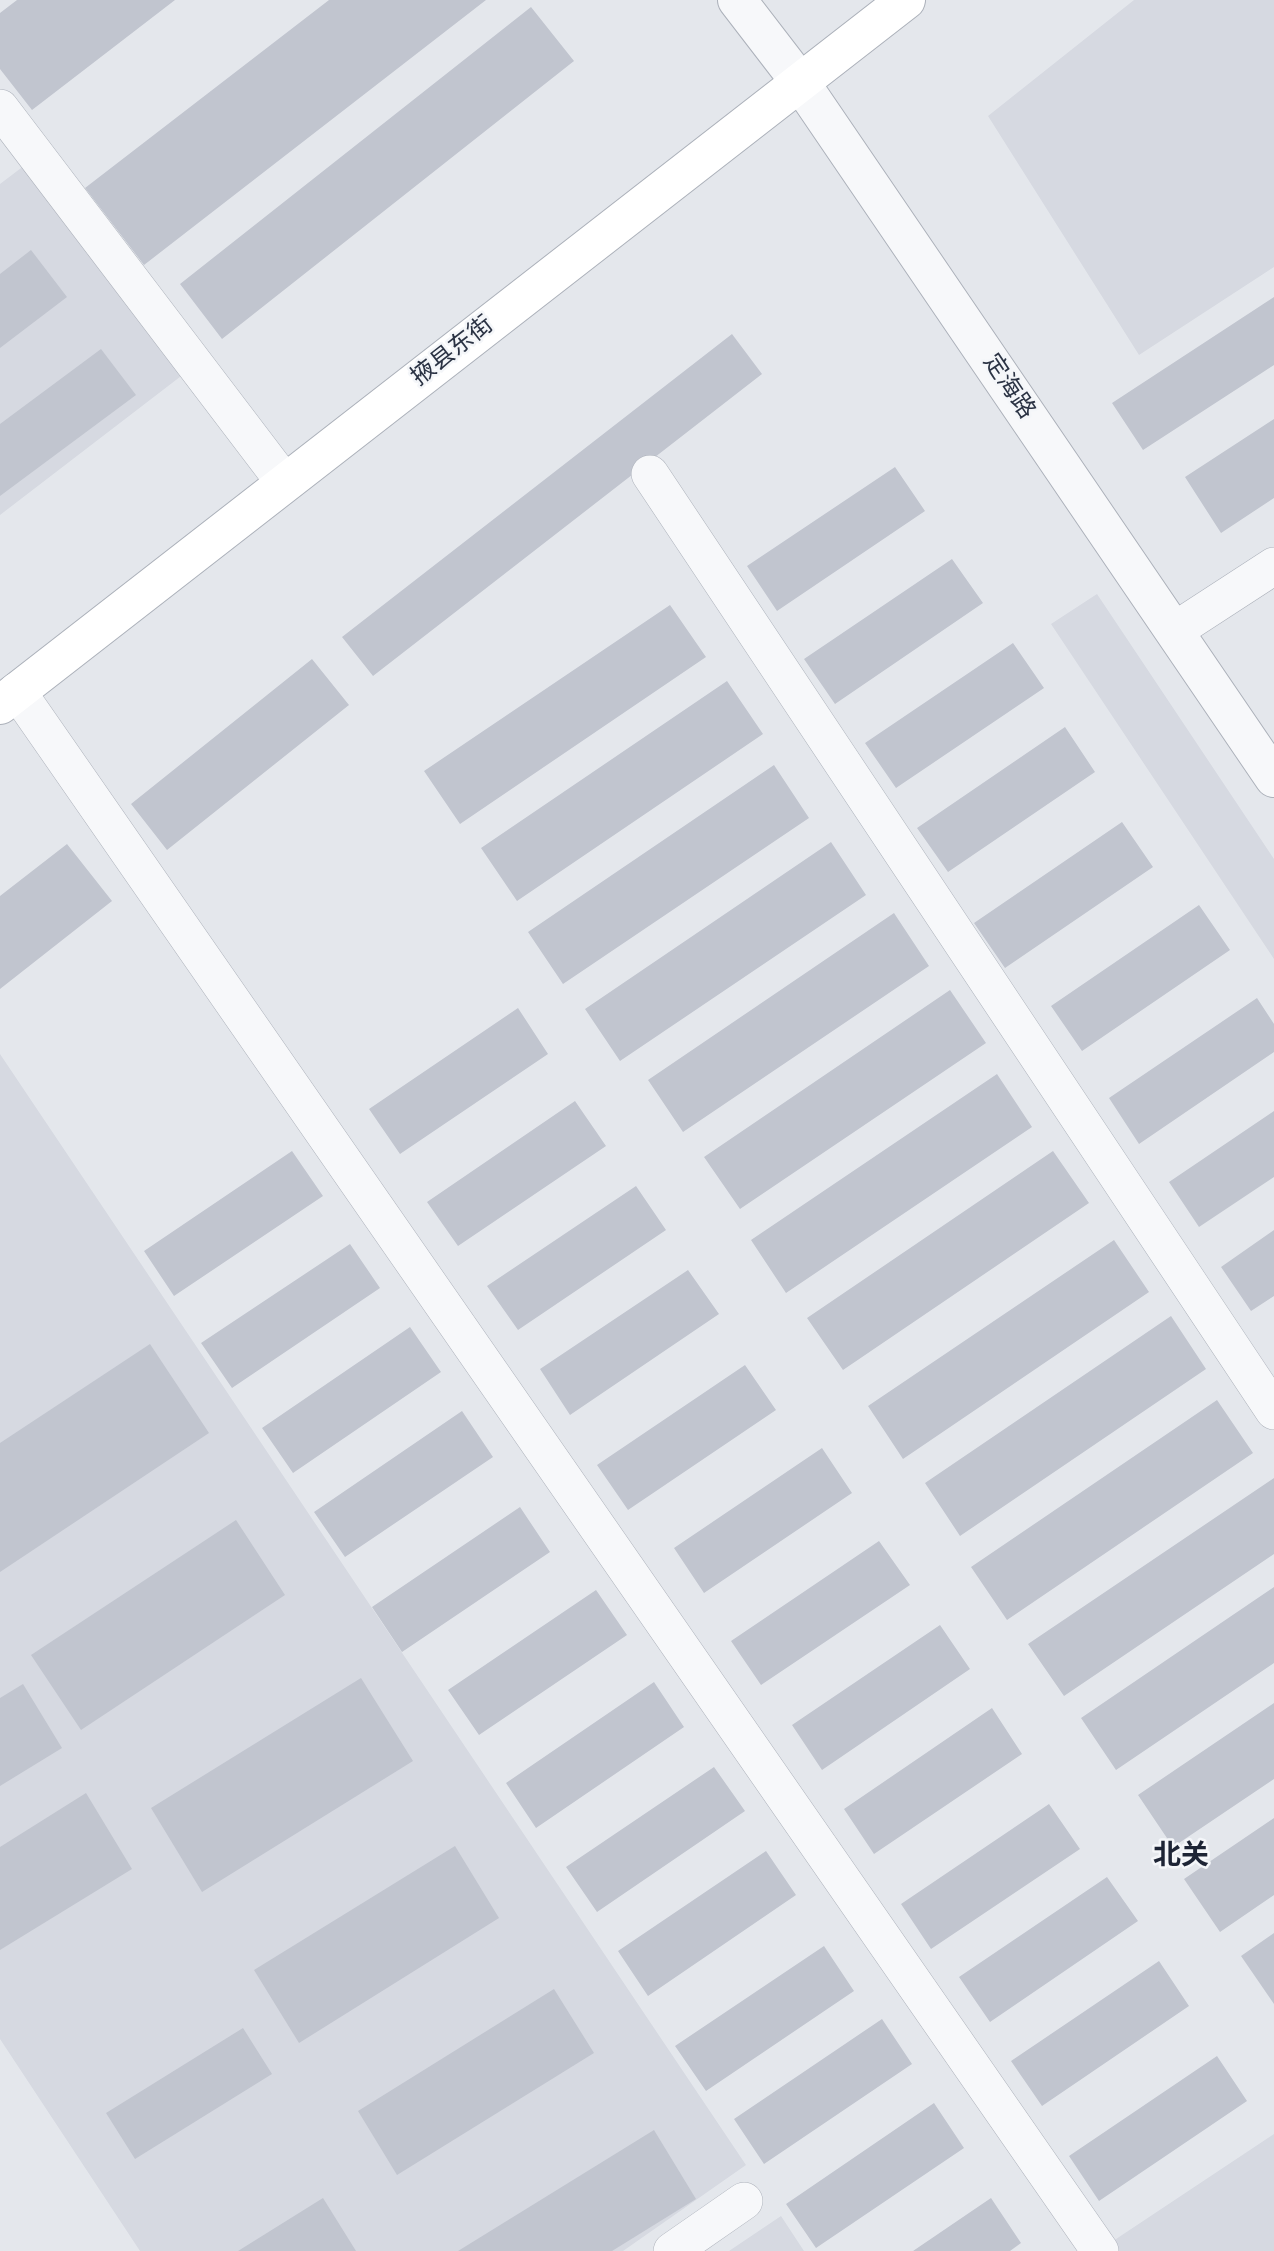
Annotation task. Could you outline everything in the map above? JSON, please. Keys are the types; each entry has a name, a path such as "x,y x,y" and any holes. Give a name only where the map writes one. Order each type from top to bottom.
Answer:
{"main road":[{"name":"掖县东街","path":"8,698 906,0"}],"street":[{"name":"定海路","path":"737,0 800,82 1274,778"},
{"path":"0,108 285,482"},
{"path":"650,474 1274,1411"},
{"path":"1174,631 1274,566"},
{"path":"8,698 1100,2251"},
{"path":"672,2251 744,2202"}],"shaded area":[{"path":"1134,0 1274,0 1274,267 1139,355 988,116"},
{"path":"29,162 189,370 0,515 0,184"},
{"path":"1097,594 1274,859 1274,959 1051,624"},
{"path":"0,1054 746,2165 623,2251 140,2251 0,2039"},
{"path":"1274,2134 1274,2251 1098,2251"},
{"path":"781,2216 804,2251 729,2251"}],"building":[{"path":"17,0 175,0 32,110 0,69 0,13"},
{"path":"329,0 486,0 144,265 85,188"},
{"path":"531,7 574,61 222,339 180,284"},
{"path":"31,250 67,297 0,348 0,274"},
{"path":"1274,297 1274,365 1143,450 1112,403"},
{"path":"732,334 762,374 373,676 342,637"},
{"path":"101,349 136,395 0,496 0,424"},
{"path":"1274,419 1274,498 1221,533 1185,477"},
{"path":"895,467 925,511 777,611 747,566"},
{"path":"952,559 983,603 835,704 804,659"},
{"path":"670,605 706,657 460,824 424,771"},
{"path":"1013,643 1044,688 896,788 865,743"},
{"path":"312,659 349,705 167,850 131,804"},
{"path":"727,681 763,734 517,901 481,848"},
{"path":"1065,727 1095,772 948,872 917,828"},
{"path":"774,765 809,818 563,984 528,932"},
{"path":"1122,822 1153,867 1005,968 974,923"},
{"path":"831,842 866,895 620,1061 585,1009"},
{"path":"67,844 112,901 0,989 0,896"},
{"path":"1199,905 1230,950 1082,1051 1051,1006"},
{"path":"894,913 929,966 683,1132 648,1080"},
{"path":"950,990 986,1043 740,1209 704,1157"},
{"path":"1257,998 1274,1024 1274,1052 1139,1144 1109,1098"},
{"path":"518,1008 548,1054 400,1154 369,1109"},
{"path":"997,1074 1032,1127 786,1293 751,1240"},
{"path":"575,1101 606,1146 458,1246 427,1202"},
{"path":"1274,1111 1274,1177 1199,1227 1169,1182"},
{"path":"292,1151 323,1196 174,1296 144,1251"},
{"path":"1053,1151 1089,1203 843,1370 807,1318"},
{"path":"636,1186 666,1230 518,1330 487,1286"},
{"path":"1274,1230 1274,1296 1251,1311 1221,1267"},
{"path":"1114,1240 1149,1292 903,1459 868,1406"},
{"path":"350,1244 380,1288 232,1388 201,1343"},
{"path":"688,1270 719,1314 570,1415 540,1369"},
{"path":"1171,1316 1206,1369 960,1536 925,1483"},
{"path":"410,1327 441,1372 293,1473 262,1428"},
{"path":"150,1344 209,1433 0,1572 0,1443"},
{"path":"745,1365 776,1410 628,1510 597,1465"},
{"path":"1217,1400 1253,1453 1007,1620 971,1567"},
{"path":"462,1411 493,1457 345,1557 314,1512"},
{"path":"822,1448 852,1493 704,1593 674,1548"},
{"path":"1274,1478 1274,1554 1064,1696 1028,1644"},
{"path":"520,1507 550,1552 402,1652 372,1607"},
{"path":"236,1520 285,1595 81,1730 31,1655"},
{"path":"879,1541 910,1585 761,1685 731,1641"},
{"path":"1274,1587 1274,1663 1116,1770 1081,1718"},
{"path":"596,1590 627,1635 479,1735 448,1690"},
{"path":"940,1625 970,1669 822,1770 792,1725"},
{"path":"361,1678 413,1761 202,1892 151,1808"},
{"path":"654,1682 684,1727 536,1828 506,1783"},
{"path":"23,1684 62,1748 0,1786 0,1698"},
{"path":"1274,1703 1274,1779 1173,1847 1138,1795"},
{"path":"992,1708 1022,1754 874,1854 844,1809"},
{"path":"714,1767 745,1811 597,1912 566,1867"},
{"path":"86,1793 132,1869 0,1950 0,1847"},
{"path":"1049,1804 1080,1849 931,1949 901,1904"},
{"path":"1274,1818 1274,1895 1220,1932 1184,1879"},
{"path":"455,1846 499,1918 299,2043 254,1970"},
{"path":"766,1851 796,1895 648,1996 618,1951"},
{"path":"1107,1877 1138,1921 990,2022 959,1977"},
{"path":"1274,1933 1274,2004 1241,1956"},
{"path":"824,1946 854,1991 706,2091 675,2046"},
{"path":"1159,1961 1189,2006 1042,2106 1011,2061"},
{"path":"554,1989 594,2053 397,2175 358,2111"},
{"path":"882,2019 912,2064 764,2164 734,2119"},
{"path":"243,2028 272,2074 135,2159 106,2113"},
{"path":"1217,2056 1247,2101 1099,2201 1069,2156"},
{"path":"934,2103 964,2148 816,2248 786,2204"},
{"path":"654,2130 696,2199 612,2251 458,2251"},
{"path":"323,2198 356,2251 238,2251"},
{"path":"991,2198 1021,2243 1010,2251 913,2251"}],"district":[{"name":"北关","path":"1181,1857"}]}
